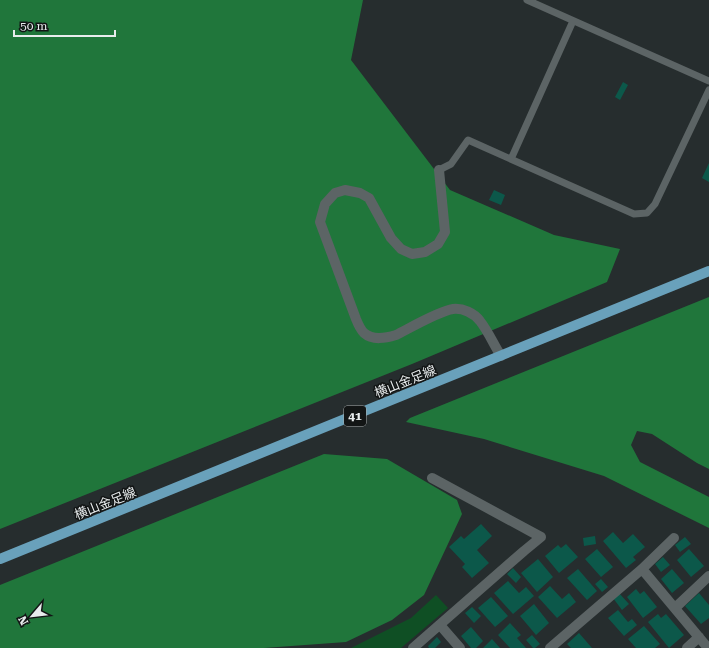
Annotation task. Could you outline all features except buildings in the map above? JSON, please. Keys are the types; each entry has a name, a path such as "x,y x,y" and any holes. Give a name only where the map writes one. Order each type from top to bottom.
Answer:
{"main road":[{"name":"横山金足線","path":"0,559 709,271"}],"street":[{"path":"439,170 445,232 438,244 425,252 412,254 400,249 391,238 369,198 360,193 344,190 334,193 325,204 320,222 356,319 365,334 379,339 389,338 453,309 465,310 473,314 481,322 501,356"},
{"path":"413,648 541,537 432,478"},
{"path":"550,648 642,568 674,538"},
{"path":"642,568 708,648"},
{"path":"675,608 709,576"},
{"path":"440,625 460,648"},
{"path":"686,648 699,637"}],"lane":[{"path":"527,0 709,82"},
{"path":"511,160 573,21"},
{"path":"439,170 451,164 468,140 634,214 647,213 655,204 709,90"}],"green space":[{"path":"0,0 363,0 351,60 450,190 554,235 620,249 607,282 412,364 0,529"},
{"path":"709,297 709,469 652,434 637,431 631,445 640,462 709,497 709,528 604,476 484,439 406,422 410,418"},
{"path":"324,454 387,459 457,500 462,514 424,595 392,620 346,642 264,648 0,648 0,585"},
{"path":"436,595 448,608 401,648 351,648 411,618"}]}
